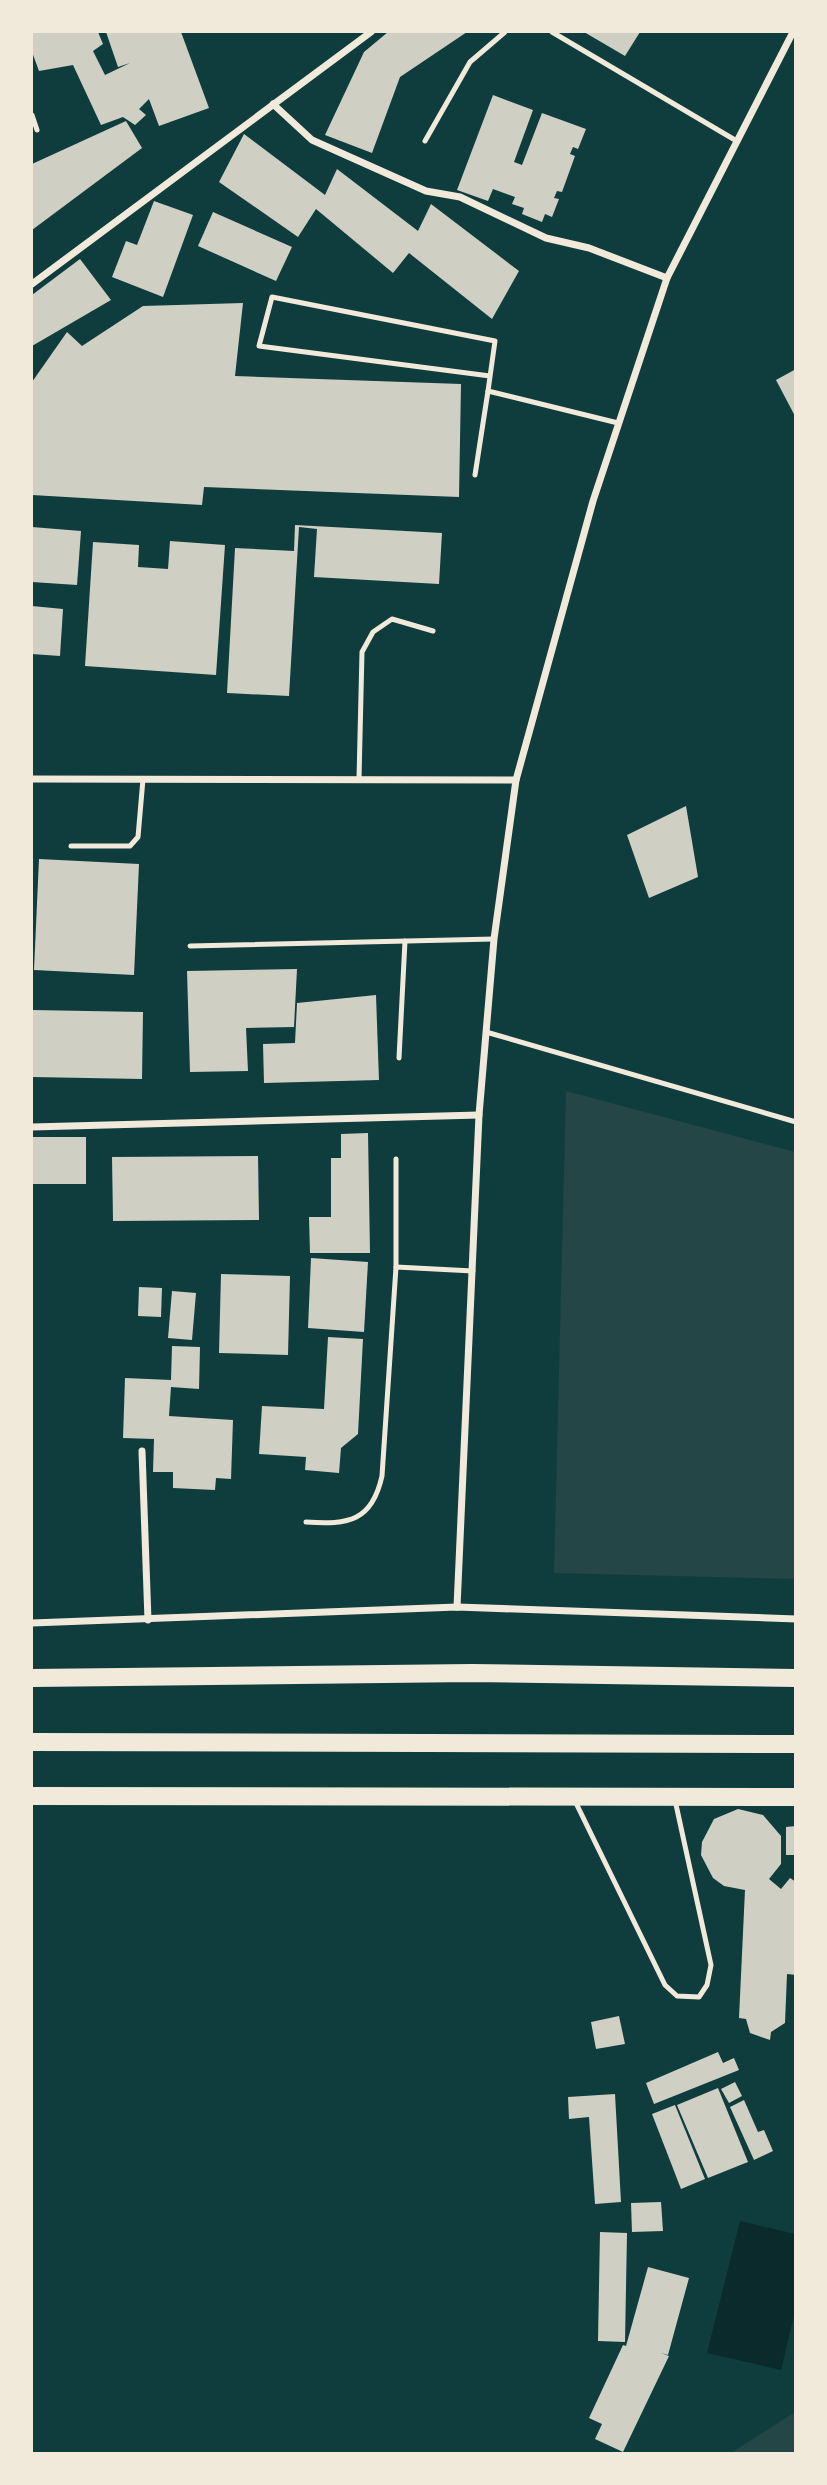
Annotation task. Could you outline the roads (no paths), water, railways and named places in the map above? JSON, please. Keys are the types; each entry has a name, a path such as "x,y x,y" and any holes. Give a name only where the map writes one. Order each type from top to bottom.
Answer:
{"main road":[{"path":"32,1678 472,1673 796,1678"},
{"path":"32,1742 796,1744"},
{"path":"32,1796 796,1797"}],"street":[{"path":"32,284 371,32"},
{"path":"457,1607 479,1115 494,939 516,780 593,501 667,278 735,140 793,32"},
{"path":"273,104 312,140 426,191 460,197 546,238 589,248 667,278"},
{"path":"32,779 516,780"},
{"path":"32,1127 479,1115"},
{"path":"142,1451 148,1620"},
{"path":"32,1623 457,1607 796,1619"}],"lane":[{"path":"425,141 470,62 505,32"},
{"path":"552,32 735,140"},
{"path":"32,115 37,130"},
{"path":"475,475 488,391 495,341 272,298 259,346 490,376"},
{"path":"488,391 618,423"},
{"path":"359,779 362,652 373,632 392,619 433,631"},
{"path":"71,846 130,846 138,837 143,779"},
{"path":"190,946 494,939"},
{"path":"399,1058 405,941"},
{"path":"486,1032 796,1122"},
{"path":"306,1522 339,1525 364,1514 377,1497 382,1476 396,1267 396,1159"},
{"path":"396,1267 473,1271"},
{"path":"572,1797 665,1985 677,1996 699,1997 707,1984 711,1965 675,1797"}]}
